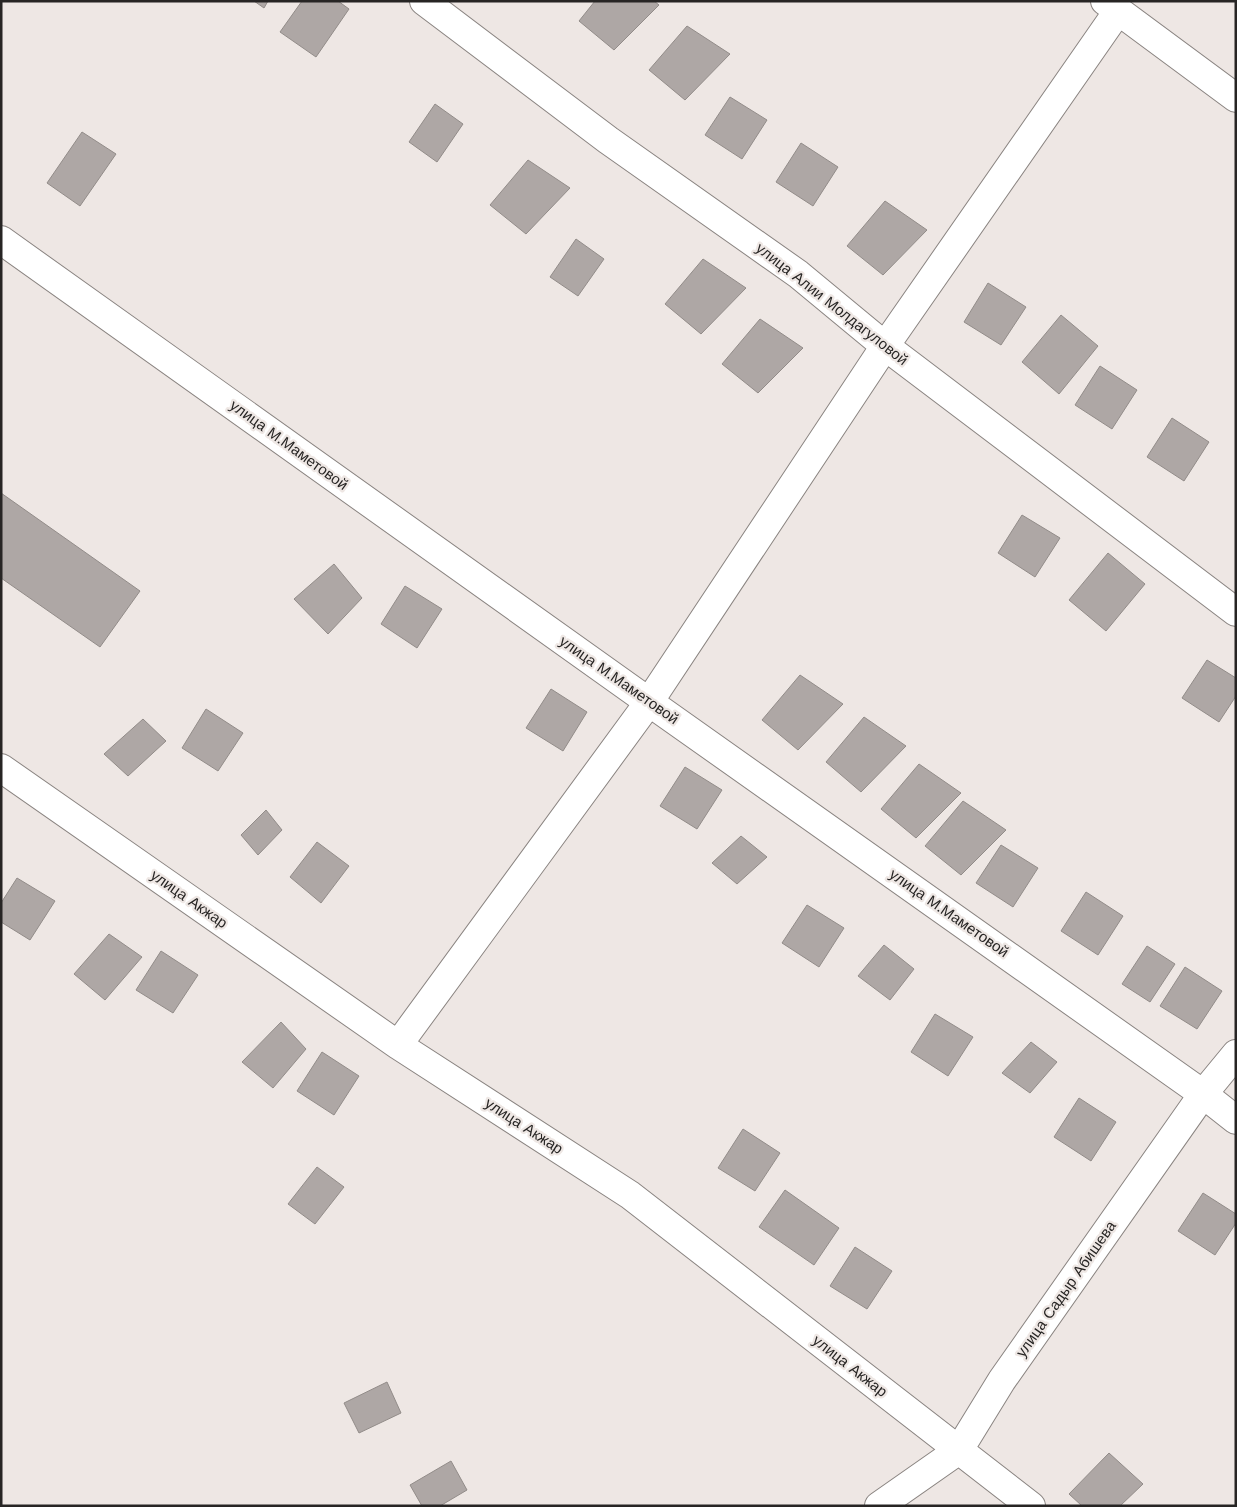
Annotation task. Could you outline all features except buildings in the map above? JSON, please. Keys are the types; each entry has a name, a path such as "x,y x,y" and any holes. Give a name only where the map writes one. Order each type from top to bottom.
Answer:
{"street":[{"name":"улица Алии Молдагуловой","path":"424,1 608,140 798,274 885,346 1236,612"},
{"path":"398,1044 649,702 1112,6 1236,98"},
{"name":"улица М.Маметовой","path":"1,240 1203,1094 1236,1120"},
{"name":"улица Акжар","path":"1,768 398,1044 630,1195 1031,1506"},
{"name":"улица Садыр Абишева","path":"879,1506 959,1450 1002,1380 1203,1094 1236,1054"}]}
